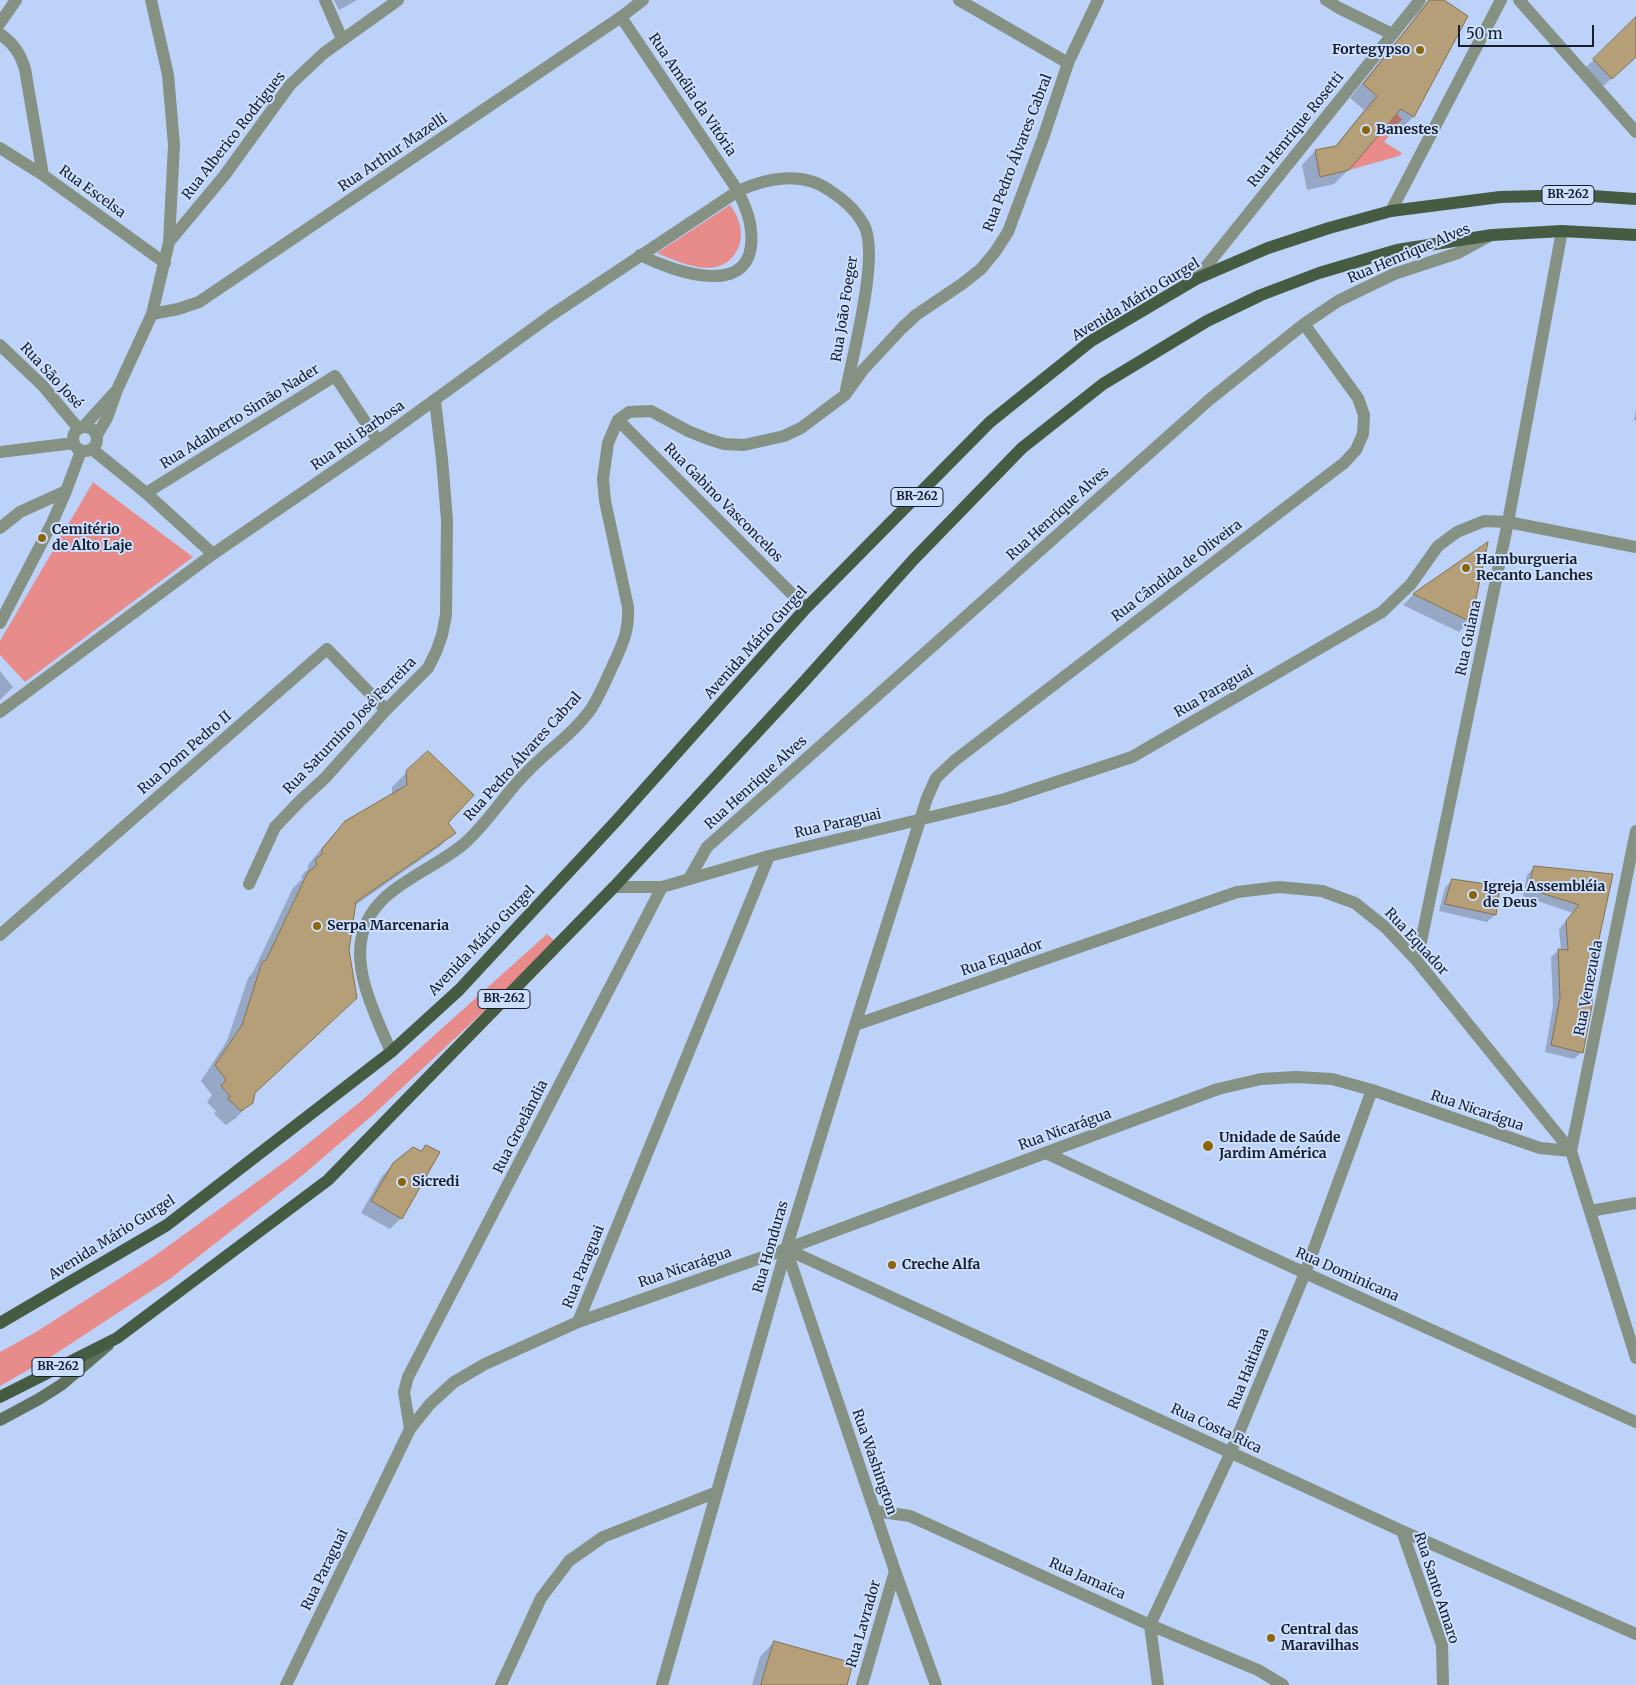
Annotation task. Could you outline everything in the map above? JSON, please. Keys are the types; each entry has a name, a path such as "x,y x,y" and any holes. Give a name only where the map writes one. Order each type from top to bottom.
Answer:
{"main road":[{"name":"Avenida Mário Gurgel","path":"0,1323 167,1226 391,1052 459,990 617,820 806,608 990,422 1091,341 1196,279 1268,248 1329,228 1391,211 1500,198 1578,195 1636,198"},
{"name":"BR-262","path":"0,1397 117,1338 328,1180 614,887 914,559 1022,448 1103,384 1207,321 1269,292 1318,273 1397,250 1492,235 1562,231 1636,235"}],"street":[{"path":"0,23 16,0"},
{"path":"97,435 108,418 117,390 152,314 170,242 174,145 168,75 152,0"},
{"path":"325,0 342,39"},
{"name":"Rua Alberico Rodrigues","path":"170,242 224,176 290,85 324,53 398,0"},
{"name":"Rua Arthur Mazelli","path":"152,314 178,309 199,302 621,17 643,0"},
{"path":"959,0 1068,63"},
{"name":"Rua Pedro Álvares Cabral","path":"391,1052 372,1006 360,964 362,936 366,923 374,910 398,887 466,842 526,772 569,733 590,709 604,686 623,645 629,625 628,607 605,502 603,480 608,443 618,420 629,412 651,411 688,432 724,444 744,445 765,442 792,432 814,419 845,395 863,370 916,315 981,269 1008,232 1043,138 1068,63 1098,0"},
{"path":"1326,0 1392,34"},
{"name":"Rua Henrique Rosetti","path":"1196,279 1420,0"},
{"path":"1391,211 1501,0"},
{"path":"1519,0 1636,132"},
{"name":"Rua Amélia da Vitória","path":"621,17 738,191 750,220 751,245 745,265 734,273 711,276 696,275 640,256"},
{"path":"0,34 11,42 20,54 25,69 43,175"},
{"name":"Rua Escelsa","path":"0,148 43,175 165,263"},
{"name":"Rua João Foeger","path":"738,191 751,185 783,178 799,178 815,182 843,200 864,225 868,239 868,270 845,395"},
{"name":"Rua Rui Barbosa","path":"0,712 213,554 435,401 550,316 738,191"},
{"name":"Rua Guiana","path":"1417,961 1508,522 1562,231"},
{"name":"Rua Henrique Alves","path":"690,878 707,847 1209,400 1304,324 1338,302 1394,274 1458,253 1492,235"},
{"name":"Rua Cândida de Oliveira","path":"920,820 936,778 954,760 1344,463 1356,450 1364,434 1364,415 1358,398 1304,324"},
{"name":"Rua São José","path":"0,346 43,386 81,427"},
{"name":"Rua Adalberto Simão Nader","path":"146,493 335,376 378,441"},
{"path":"117,390 73,437 82,448 146,493 213,554"},
{"name":"Rua Saturnino José Ferreira","path":"250,884 275,827 300,800 325,778 386,710 428,668 436,652 446,615 447,520 435,401"},
{"name":"Rua Gabino Vasconcelos","path":"618,420 806,608"},
{"path":"0,452 82,448 96,445 97,435 90,427 81,427"},
{"path":"0,623 52,524 82,448"},
{"path":"0,528 20,512 66,491"},
{"name":"Rua Paraguai","path":"662,887 769,856 1005,799 1132,757 1382,612 1410,584 1438,546 1458,532 1484,521 1508,522 1636,546"},
{"name":"Rua Dom Pedro II","path":"0,936 326,649 386,710"},
{"name":"Rua Honduras","path":"662,1685 786,1248 854,1025 920,820"},
{"name":"Rua Venezuela","path":"1571,1151 1636,831"},
{"name":"Rua Paraguai","path":"290,1683 410,1429 430,1404 454,1382 484,1364 578,1322 769,856"},
{"path":"614,887 662,887"},
{"name":"Rua Groelândia","path":"410,1429 404,1392 408,1377 662,887"},
{"name":"Rua Equador","path":"854,1025 1238,892 1279,887 1322,891 1355,903 1384,927 1417,961 1571,1151 1636,1358"},
{"name":"Rua Nicarágua","path":"578,1322 786,1248 1218,1089 1261,1079 1296,1076 1332,1080 1372,1090 1540,1148 1571,1151"},
{"name":"Rua Haitiana","path":"1150,1625 1231,1452 1305,1273 1372,1090"},
{"name":"Rua Dominicana","path":"1046,1153 1305,1273 1636,1422"},
{"path":"1590,1211 1636,1202"},
{"name":"Rua Costa Rica","path":"786,1248 1402,1531 1636,1634"},
{"name":"Rua Washington","path":"786,1248 895,1571 936,1685"},
{"name":"BR-262","path":"0,1420 39,1400 61,1385 117,1338"},
{"path":"501,1685 541,1598 569,1561 603,1537 717,1492"},
{"name":"Rua Jamaica","path":"875,1511 910,1516 1150,1625 1258,1670 1283,1685"},
{"name":"Rua Santo Amaro","path":"1402,1531 1442,1645 1443,1685"},
{"name":"Rua Lavrador","path":"862,1685 895,1571"},
{"path":"1150,1625 1158,1685"}],"shaded area":[{"path":"1397,114 1402,119 1384,142 1402,153 1399,156 1349,170"},
{"path":"730,205 740,224 741,235 739,246 732,257 724,264 702,268 679,262 657,253"},
{"path":"93,482 193,557 25,682 0,655 0,641"},
{"path":"547,934 557,943 374,1114 304,1174 171,1278 49,1358 0,1386 0,1352 36,1332 153,1257 290,1158 360,1102"}],"building":[{"name":"Fortegypso","path":"1429,0 1444,0 1468,16 1414,117 1401,109 1349,170 1320,177 1315,150 1336,146 1377,96 1363,84"},
{"path":"1636,17 1636,57 1612,79 1593,59"},
{"name":"Hamburgueria Recanto Lanches","path":"1488,542 1471,622 1413,594 1414,593"},
{"name":"Serpa Marcenaria","path":"428,751 474,795 448,823 456,833 356,902 349,950 357,998 255,1093 253,1103 241,1111 228,1099 230,1096 221,1086 226,1080 215,1065 242,1025 262,962 266,960 308,872 317,865 315,860 322,854 322,849 345,821 407,785 406,771"},
{"path":"1534,866 1613,874 1597,948 1592,947 1592,1006 1583,1053 1551,1045 1560,998 1558,949 1568,950 1566,921 1579,905 1529,889"},
{"name":"Igreja Assembléia de Deus","path":"1452,879 1500,886 1496,915 1445,904"},
{"name":"Sicredi","path":"426,1145 440,1152 402,1219 371,1201 393,1163 413,1147 421,1151"},
{"path":"774,1641 853,1663 847,1685 761,1685"}],"place":[{"name":"Fortegypso","path":"1420,50"},
{"name":"Banestes","path":"1366,130"},
{"name":"Cemitério de Alto Laje","path":"42,538"},
{"name":"Hamburgueria Recanto Lanches","path":"1466,568"},
{"name":"Igreja Assembléia de Deus","path":"1473,895"},
{"name":"Serpa Marcenaria","path":"317,926"},
{"name":"Unidade de Saúde Jardim América","path":"1208,1146"},
{"name":"Sicredi","path":"402,1182"},
{"name":"Creche Alfa","path":"892,1265"},
{"name":"Central das Maravilhas","path":"1271,1638"}]}
